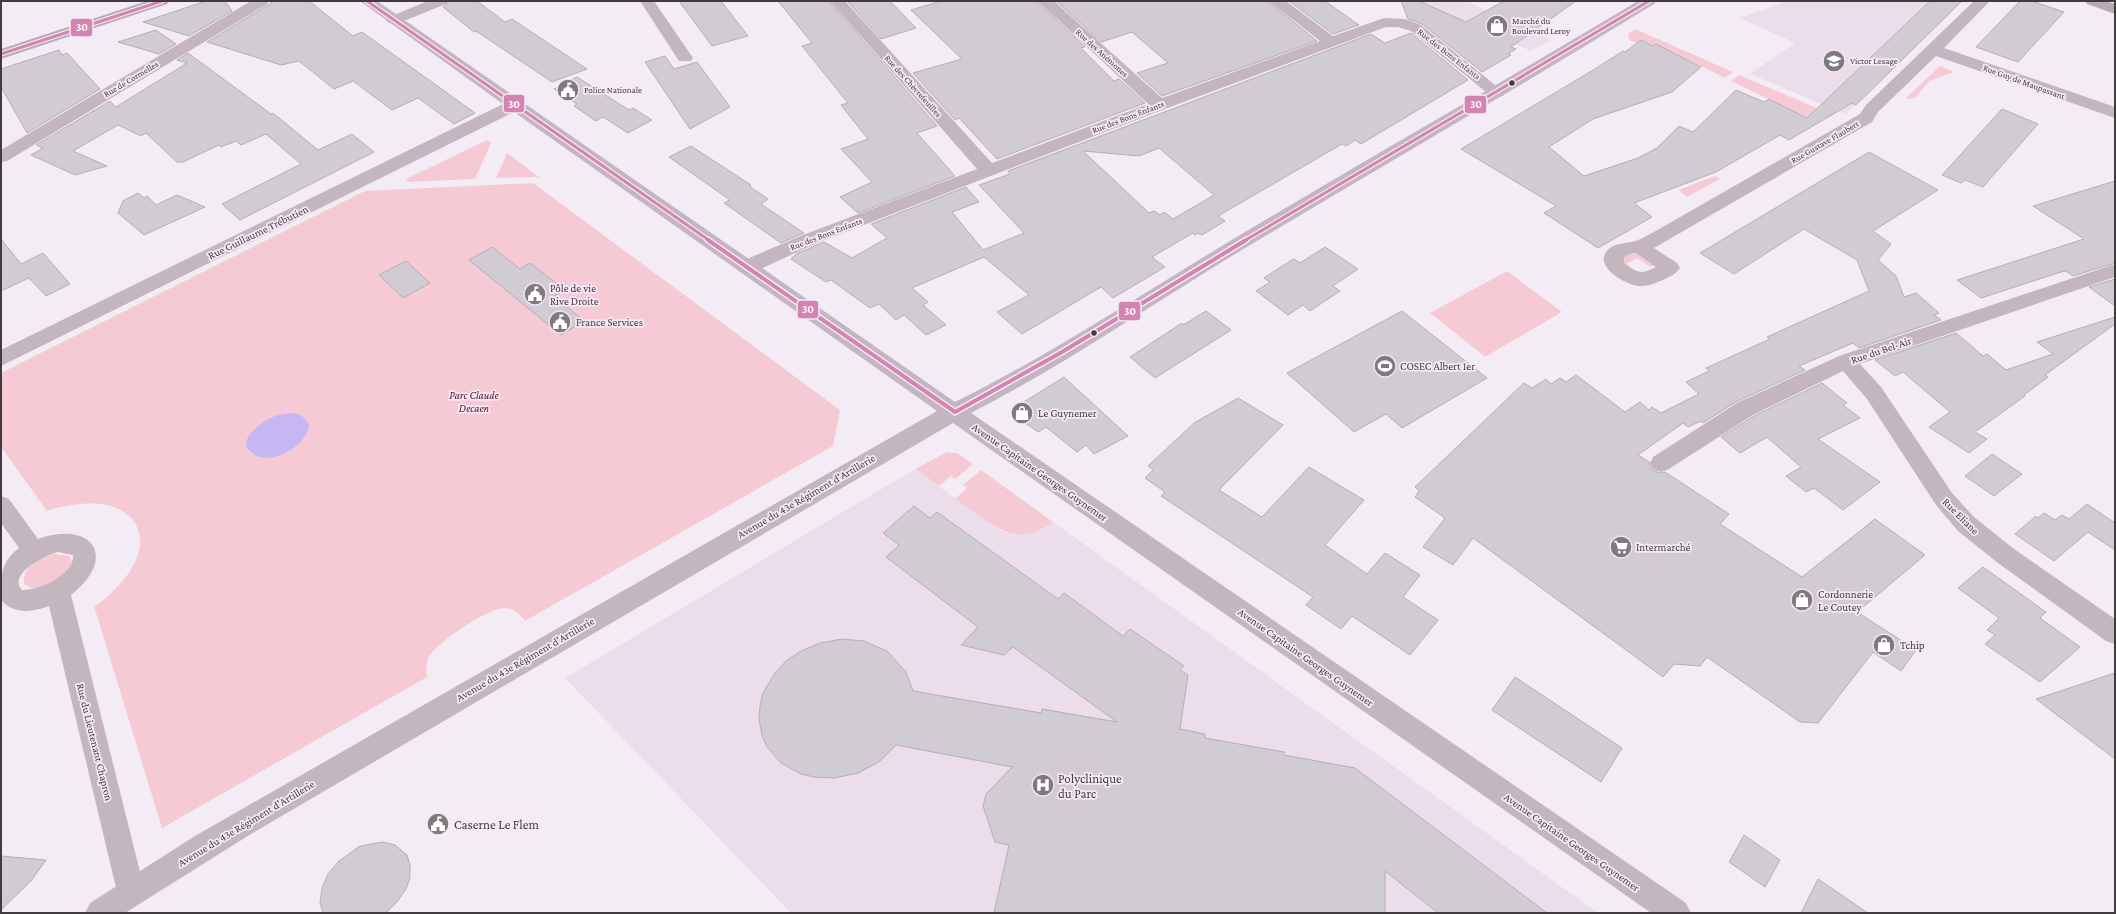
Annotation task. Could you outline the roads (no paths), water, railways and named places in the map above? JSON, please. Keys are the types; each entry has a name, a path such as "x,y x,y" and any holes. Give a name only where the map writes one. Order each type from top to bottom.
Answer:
{"main road":[{"path":"1,54 162,1"},
{"path":"2092,1 2115,9"}],"street":[{"name":"Rue de Cormelles","path":"1,157 262,1"},
{"name":"Avenue Capitaine Georges Guynemer","path":"367,1 1676,913"},
{"path":"394,20 441,1"},
{"path":"647,1 685,58"},
{"name":"Rue des Chèvrefeuilles","path":"837,1 989,171"},
{"name":"Rue des Anémones","path":"1045,1 1159,105"},
{"path":"1276,1 1330,41"},
{"name":"Avenue du 43e Régiment d'Artillerie","path":"100,913 131,892 521,661 927,426 994,392 1131,311 1237,245 1497,93 1649,1"},
{"name":"Rue Gustave Flaubert","path":"1640,247 1866,118 1872,109 1983,1"},
{"name":"Rue des Bons Enfants","path":"747,267 788,248 1159,105 1330,41 1384,23 1400,22 1408,24 1431,40 1497,93"},
{"name":"Rue Guy de Maupassant","path":"1934,50 2115,113"},
{"name":"Rue Guillaume Trébutien","path":"1,359 515,105"},
{"name":"Rue du Bel-Air","path":"1661,463 1745,410 1846,361 2115,270"},
{"name":"Rue Eliane","path":"1846,361 1874,393 1944,500 1966,524 2066,600 2114,630"},
{"path":"1,505 34,551"},
{"path":"69,542 78,545 84,550 85,557 78,575 58,592 45,598 20,601 12,598 7,592 5,584 8,576 23,558 34,551 52,544 69,542"},
{"name":"Rue du Lieutenant Chapron","path":"58,592 131,892"}],"place":[{"name":"Marché du Boulevard Leroy","path":"1497,26"},
{"name":"Victor Lesage","path":"1834,61"},
{"name":"Police Nationale","path":"568,90"},
{"name":"Pôle de vie Rive Droite","path":"535,294"},
{"name":"France Services","path":"560,322"},
{"name":"COSEC Albert 1er","path":"1385,366"},
{"name":"Le Guynemer","path":"1022,413"},
{"name":"Intermarché","path":"1621,547"},
{"name":"Cordonnerie Le Coutey","path":"1802,600"},
{"name":"Tchip","path":"1884,645"},
{"name":"Polyclinique du Parc","path":"1043,785"},
{"name":"Caserne Le Flem","path":"438,824"}],"park label":[{"name":"Parc Claude Decaen","path":"474,401"}]}
